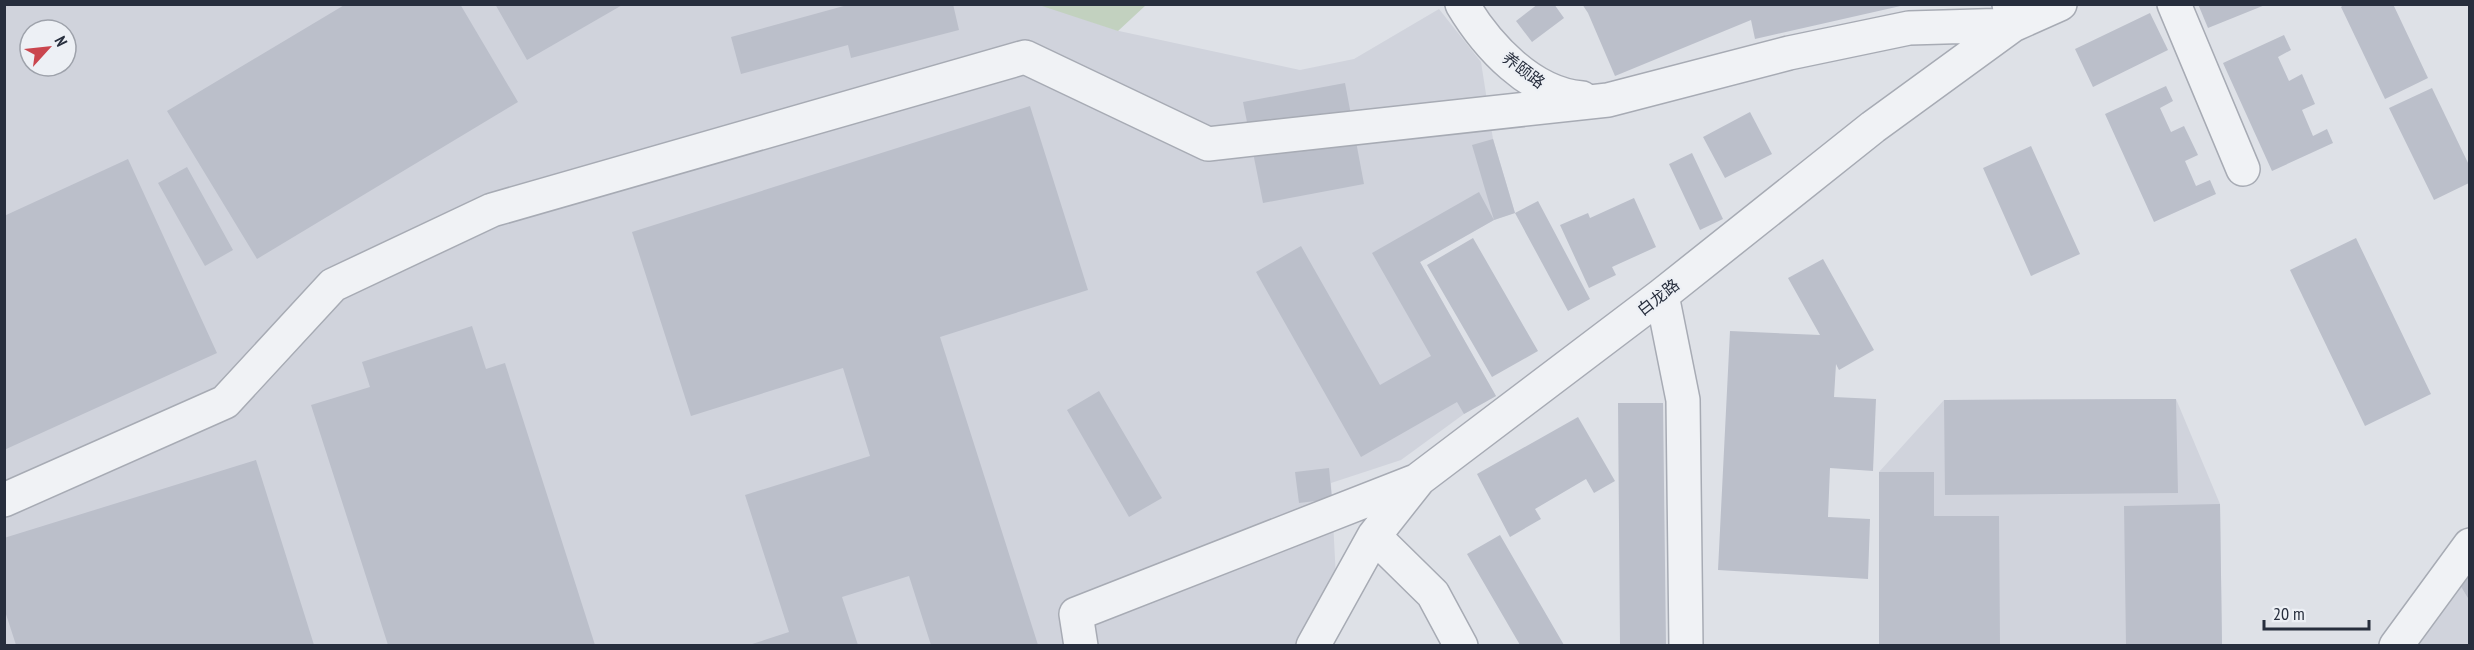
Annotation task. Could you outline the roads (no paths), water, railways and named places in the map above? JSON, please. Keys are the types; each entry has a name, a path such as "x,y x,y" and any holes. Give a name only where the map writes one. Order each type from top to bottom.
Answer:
{"street":[{"name":"养颐路","path":"1462,4 1491,43 1533,81 1562,96 1608,100"},
{"name":"白龙路","path":"1313,645 1374,536 1419,479 1662,295 2011,15 2060,4"},
{"path":"2174,4 2243,169"},
{"path":"4,500 225,402 333,285 492,210 1025,57 1208,144 1608,100 1789,53 1909,28 2011,15"},
{"path":"1662,295 1683,400 1686,645"},
{"path":"1081,645 1076,614 1419,479"},
{"path":"1374,536 1433,594 1461,645"},
{"path":"2396,645 2469,549"}]}
